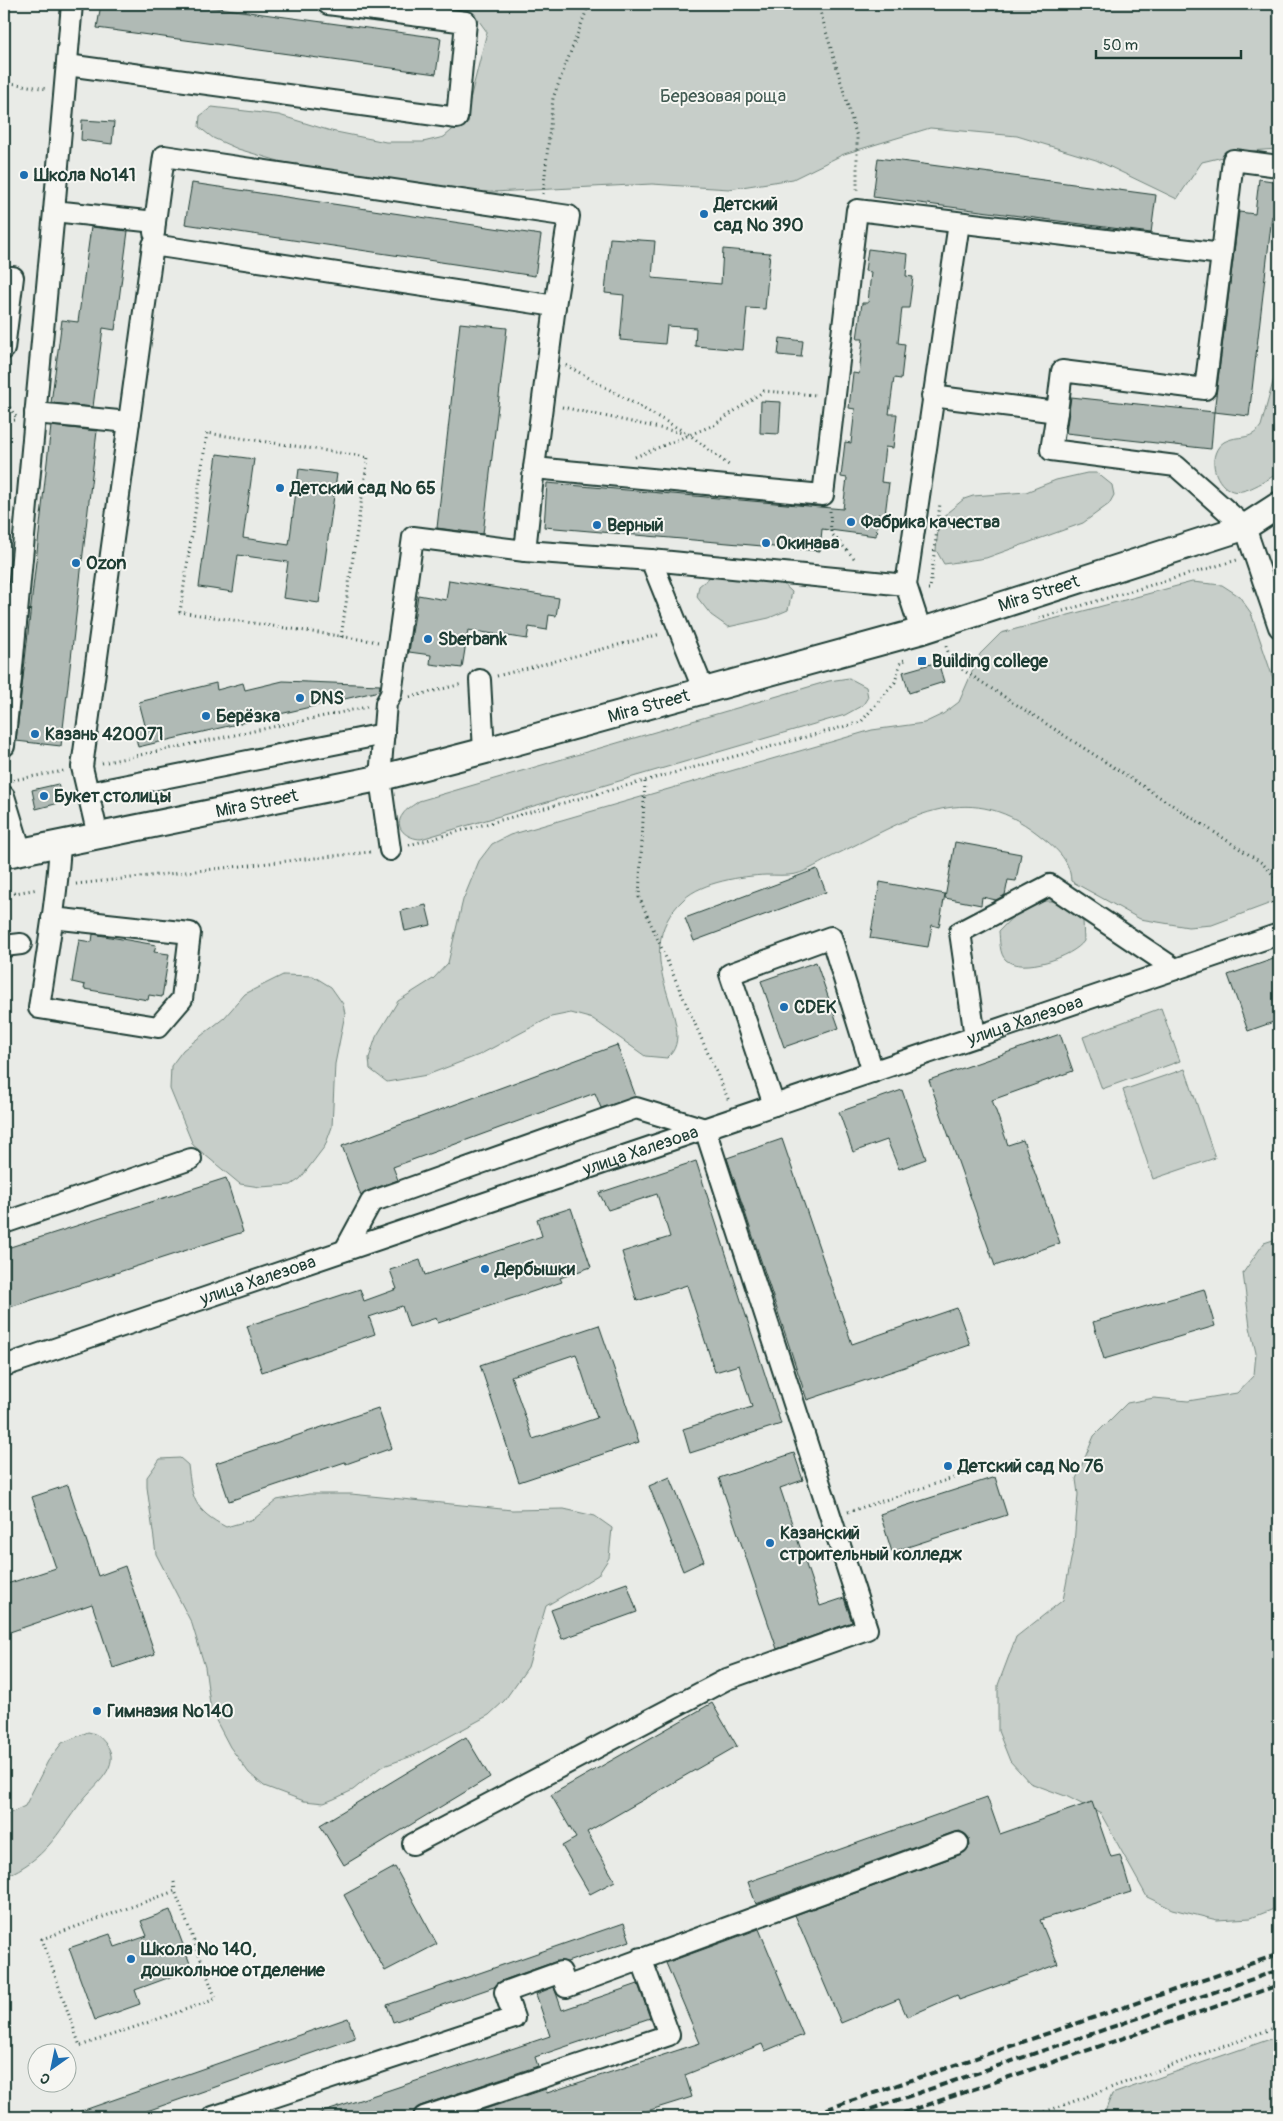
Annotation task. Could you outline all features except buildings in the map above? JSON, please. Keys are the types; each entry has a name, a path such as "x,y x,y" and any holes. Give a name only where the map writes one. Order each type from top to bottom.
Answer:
{"main road":[{"name":"Mira Street","path":"12,853 380,778 704,691 921,631 1245,528 1279,505"}],"street":[{"path":"4,746 7,678 35,413 72,4"},
{"path":"67,64 457,118 466,22 328,4"},
{"path":"98,836 82,767 164,156 569,216 548,355 525,551"},
{"path":"1279,166 1233,160 1205,389 1062,371 1050,450 1176,466 1245,528 1279,628"},
{"path":"534,468 823,495 857,210 1222,254"},
{"path":"54,211 155,222"},
{"path":"921,631 906,585 932,396 959,223"},
{"path":"153,245 555,306"},
{"path":"4,277 13,277 4,349"},
{"path":"932,396 1057,412"},
{"path":"35,413 129,422"},
{"path":"390,850 380,778 386,703 391,694 392,644 413,537 525,551 651,560 906,585"},
{"path":"651,560 704,691"},
{"path":"480,680 484,751"},
{"path":"88,793 384,734"},
{"path":"4,796 12,853"},
{"path":"52,918 190,933 182,999 158,1027 39,1008 52,918 58,886 60,844"},
{"path":"975,1037 960,932 1050,885 1175,970"},
{"name":"улица Халезова","path":"4,1366 1279,934"},
{"path":"774,1105 730,974 831,937 873,1072"},
{"path":"345,1250 370,1202 636,1108 705,1129 867,1629 727,1679 413,1844"},
{"path":"4,1223 191,1160"},
{"path":"213,2117 514,2018 505,1992 561,1972 566,1987 958,1843"},
{"path":"424,2117 669,2035 641,1958"}],"path":[{"path":"541,212 553,98 589,4"},
{"path":"818,4 857,137 857,210"},
{"path":"4,82 40,88"},
{"path":"548,355 690,435 758,489"},
{"path":"632,458 714,425 764,391 835,396"},
{"path":"4,399 18,420 4,420"},
{"path":"542,402 690,435"},
{"path":"341,636 368,457 207,433 180,612 392,644"},
{"path":"823,495 830,508 831,533 878,582"},
{"path":"1032,620 1254,556"},
{"path":"4,782 386,703 680,629"},
{"path":"937,648 956,642"},
{"path":"946,645 952,663 1262,863 1279,881"},
{"path":"4,895 58,886 390,850 861,722 895,682 901,661 910,658"},
{"path":"645,782 639,897 736,1118"},
{"path":"831,1516 1012,1459"},
{"path":"174,1882 175,1891 216,1999 80,2046 42,1939 175,1891"},
{"path":"1031,2117 1279,2026"}],"green space":[{"name":"Березовая роща","path":"419,4 1279,4 1279,149 1248,151 1202,162 1177,199 1096,160 1017,136 930,128 844,154 793,179 729,189 652,184 473,193 282,162 238,149 213,138 199,127 200,116 212,107 279,115 331,131 386,142 423,142 444,137 465,119 487,32 471,10"},
{"path":"1279,360 1279,473 1262,483 1235,492 1224,486 1216,474 1214,467 1215,453 1224,442 1253,434 1261,426"},
{"path":"1087,473 1097,473 1112,485 1114,495 1109,504 1083,523 986,558 944,564 936,550 938,530 948,512 964,499 973,496 1026,492 1056,480"},
{"path":"715,573 778,579 792,592 788,610 769,618 728,627 711,615 697,597 699,586"},
{"path":"1192,582 1222,585 1239,596 1251,613 1279,696 1279,900 1212,925 1188,927 1140,919 1071,881 1068,866 1060,854 1038,834 1011,817 985,808 960,807 935,810 885,830 801,873 756,876 723,881 701,888 684,899 667,921 660,944 661,967 676,1028 676,1045 667,1058 645,1056 593,1019 571,1013 551,1017 479,1055 427,1075 387,1082 370,1069 369,1058 376,1037 398,1001 433,979 448,963 463,900 479,861 492,844 510,835 872,730 924,723 943,714 959,702 980,654 1001,633"},
{"path":"849,678 866,687 868,697 863,705 845,715 421,839 407,835 400,828 400,819 403,814 419,801 829,681"},
{"path":"1040,901 1060,901 1083,921 1084,941 1069,953 1047,962 1023,965 1013,964 1006,960 1002,954 999,931 1020,909"},
{"path":"283,975 313,976 331,987 343,1004 345,1014 335,1064 332,1127 325,1146 300,1179 291,1185 260,1187 240,1184 193,1145 170,1089 171,1066 183,1050 224,1018 245,994"},
{"path":"1161,1008 1180,1061 1102,1089 1083,1037"},
{"path":"1185,1069 1215,1158 1153,1179 1123,1090"},
{"path":"1279,1238 1279,1907 1251,1918 1217,1920 1172,1909 1147,1897 1101,1814 1068,1797 1030,1783 1010,1761 998,1731 998,1685 1016,1637 1063,1600 1074,1544 1078,1494 1076,1479 1094,1436 1127,1403 1154,1398 1188,1401 1237,1393 1254,1375 1256,1353 1250,1327 1243,1273 1264,1243"},
{"path":"180,1458 188,1465 191,1487 196,1502 207,1515 226,1527 254,1519 277,1500 309,1494 351,1494 512,1510 564,1509 595,1516 612,1528 609,1558 598,1575 546,1606 528,1667 504,1701 489,1715 415,1755 381,1767 353,1790 334,1799 324,1803 304,1801 264,1786 249,1773 230,1747 211,1711 205,1667 192,1624 156,1554 147,1487 147,1477 160,1459"},
{"path":"88,1732 100,1738 110,1752 111,1760 105,1775 82,1801 49,1845 31,1862 4,1877 4,1816 25,1806 48,1761 62,1743"},
{"path":"1279,2036 1279,2117 1103,2117 1112,2094"}],"railway":[{"path":"804,2117 1279,1954"},
{"path":"848,2117 1279,1970"},
{"path":"892,2117 1279,1985"}],"place":[{"name":"Школа №141","path":"24,175"},
{"name":"Детский сад № 390","path":"704,214"},
{"name":"Детский сад № 65","path":"280,488"},
{"name":"Фабрика качества","path":"851,522"},
{"name":"Верный","path":"597,525"},
{"name":"Окинава","path":"766,543"},
{"name":"Ozon","path":"76,563"},
{"name":"Sberbank","path":"428,639"},
{"name":"Building college","path":"922,661"},
{"name":"DNS","path":"300,698"},
{"name":"Берёзка","path":"206,716"},
{"name":"Казань 420071","path":"35,734"},
{"name":"Букет столицы","path":"44,796"},
{"name":"CDEK","path":"784,1007"},
{"name":"Дербышки","path":"485,1269"},
{"name":"Детский сад № 76","path":"948,1466"},
{"name":"Казанский строительный колледж","path":"770,1543"},
{"name":"Гимназия №140","path":"97,1711"},
{"name":"Школа № 140, дошкольное отделение","path":"131,1959"}]}
